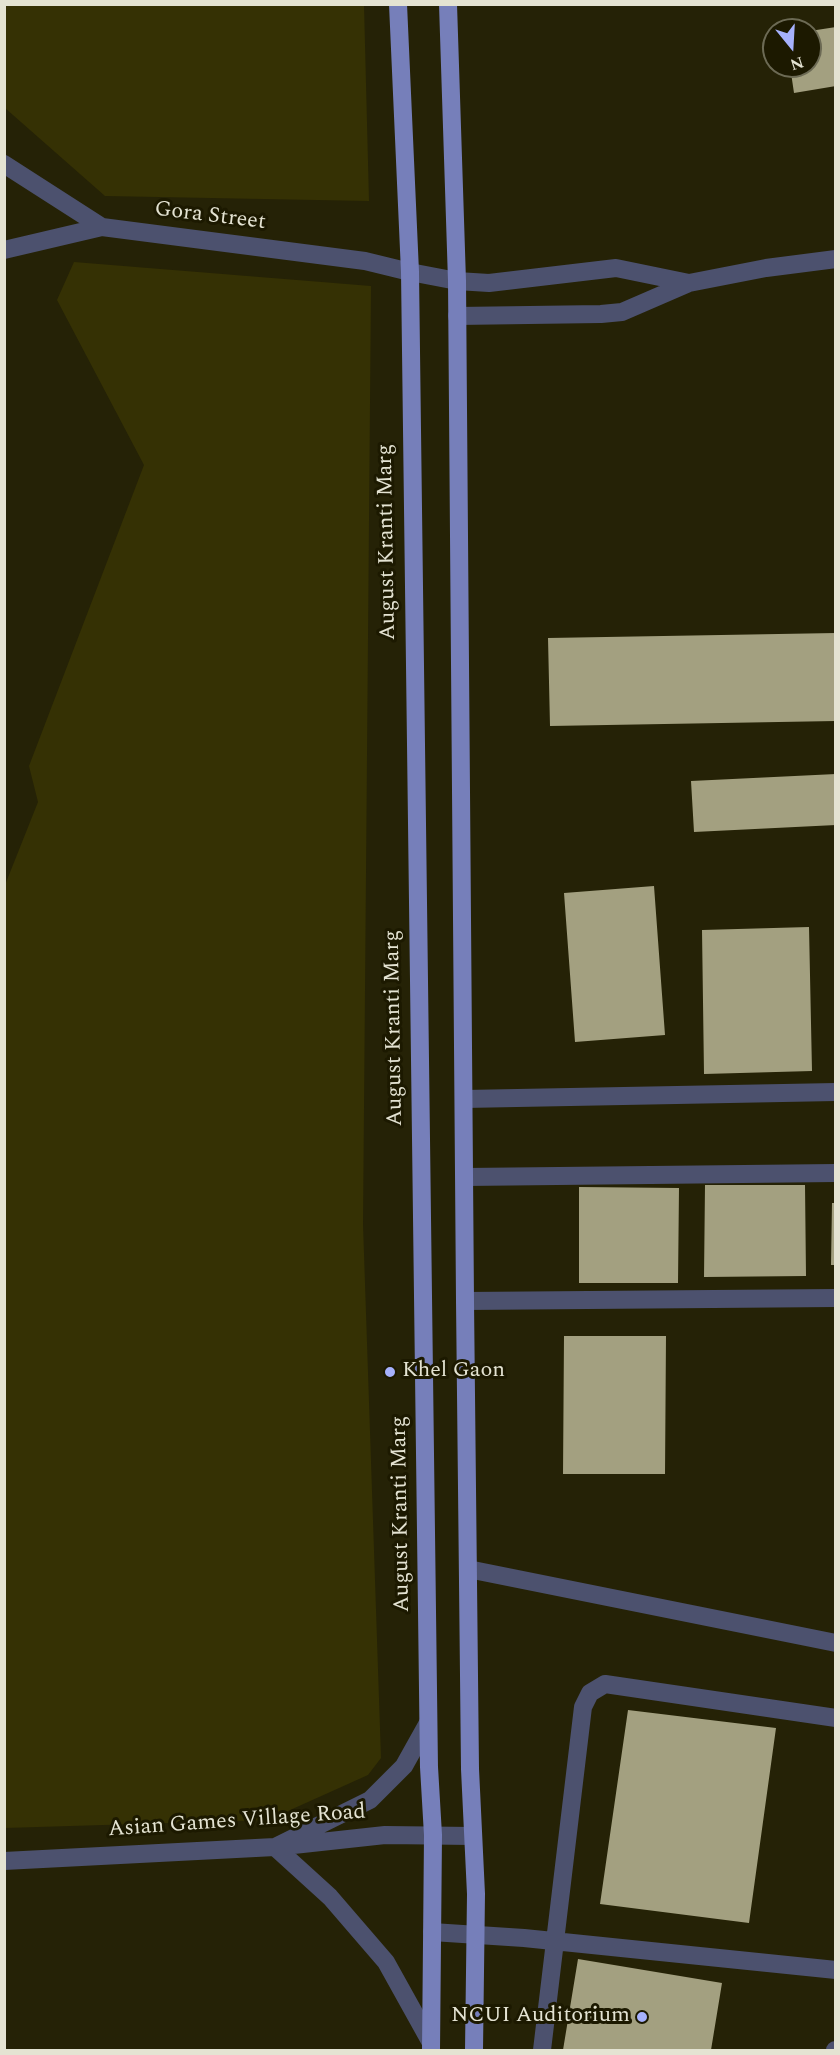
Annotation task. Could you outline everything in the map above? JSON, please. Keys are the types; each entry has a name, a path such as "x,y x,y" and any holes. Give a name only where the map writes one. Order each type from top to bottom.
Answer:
{"main road":[{"name":"August Kranti Marg","path":"398,4 410,272 428,1723 433,1835 431,2047"},
{"path":"448,4 457,281 470,1769 475,1933 474,2050"}],"street":[{"path":"4,164 102,227"},
{"name":"Gora Street","path":"4,250 102,227 365,261 457,281 489,283 616,268 689,283"},
{"path":"457,316 622,312 689,283 766,268 836,259"},
{"path":"464,1099 836,1092"},
{"path":"465,1177 836,1173"},
{"path":"465,1301 836,1298"},
{"path":"468,1569 836,1643"},
{"path":"542,2050 583,1707 590,1693 605,1684 836,1718"},
{"path":"428,1723 404,1766 370,1800 275,1847 330,1897 386,1962 431,2047"},
{"name":"Asian Games Village Road","path":"4,1861 275,1847 385,1835 473,1836"},
{"path":"432,1932 475,1933 836,1970"}],"shaded area":[{"path":"5,4 364,5 369,201 105,196 5,108"},
{"path":"74,262 371,286 363,1224 381,1758 368,1775 268,1820 5,1828 5,885 38,802 29,766 144,465 57,300"}],"building":[{"path":"836,27 836,86 794,93 792,78 822,78 822,29"},
{"path":"836,633 836,721 550,726 548,638"},
{"path":"836,774 836,825 694,832 691,781"},
{"path":"654,886 665,1035 575,1042 564,893"},
{"path":"809,927 812,1071 704,1074 702,930"},
{"path":"705,1185 805,1185 806,1276 704,1277"},
{"path":"579,1187 679,1188 678,1283 579,1283"},
{"path":"832,1203 836,1203 836,1265 831,1265"},
{"path":"564,1336 666,1336 665,1474 563,1474"},
{"path":"628,1710 776,1728 749,1923 600,1904"},
{"name":"NCUI Auditorium","path":"578,1959 722,1983 711,2050 563,2050"}],"place":[{"name":"Khel Gaon","path":"390,1372"},
{"name":"NCUI Auditorium","path":"642,2017"}]}
